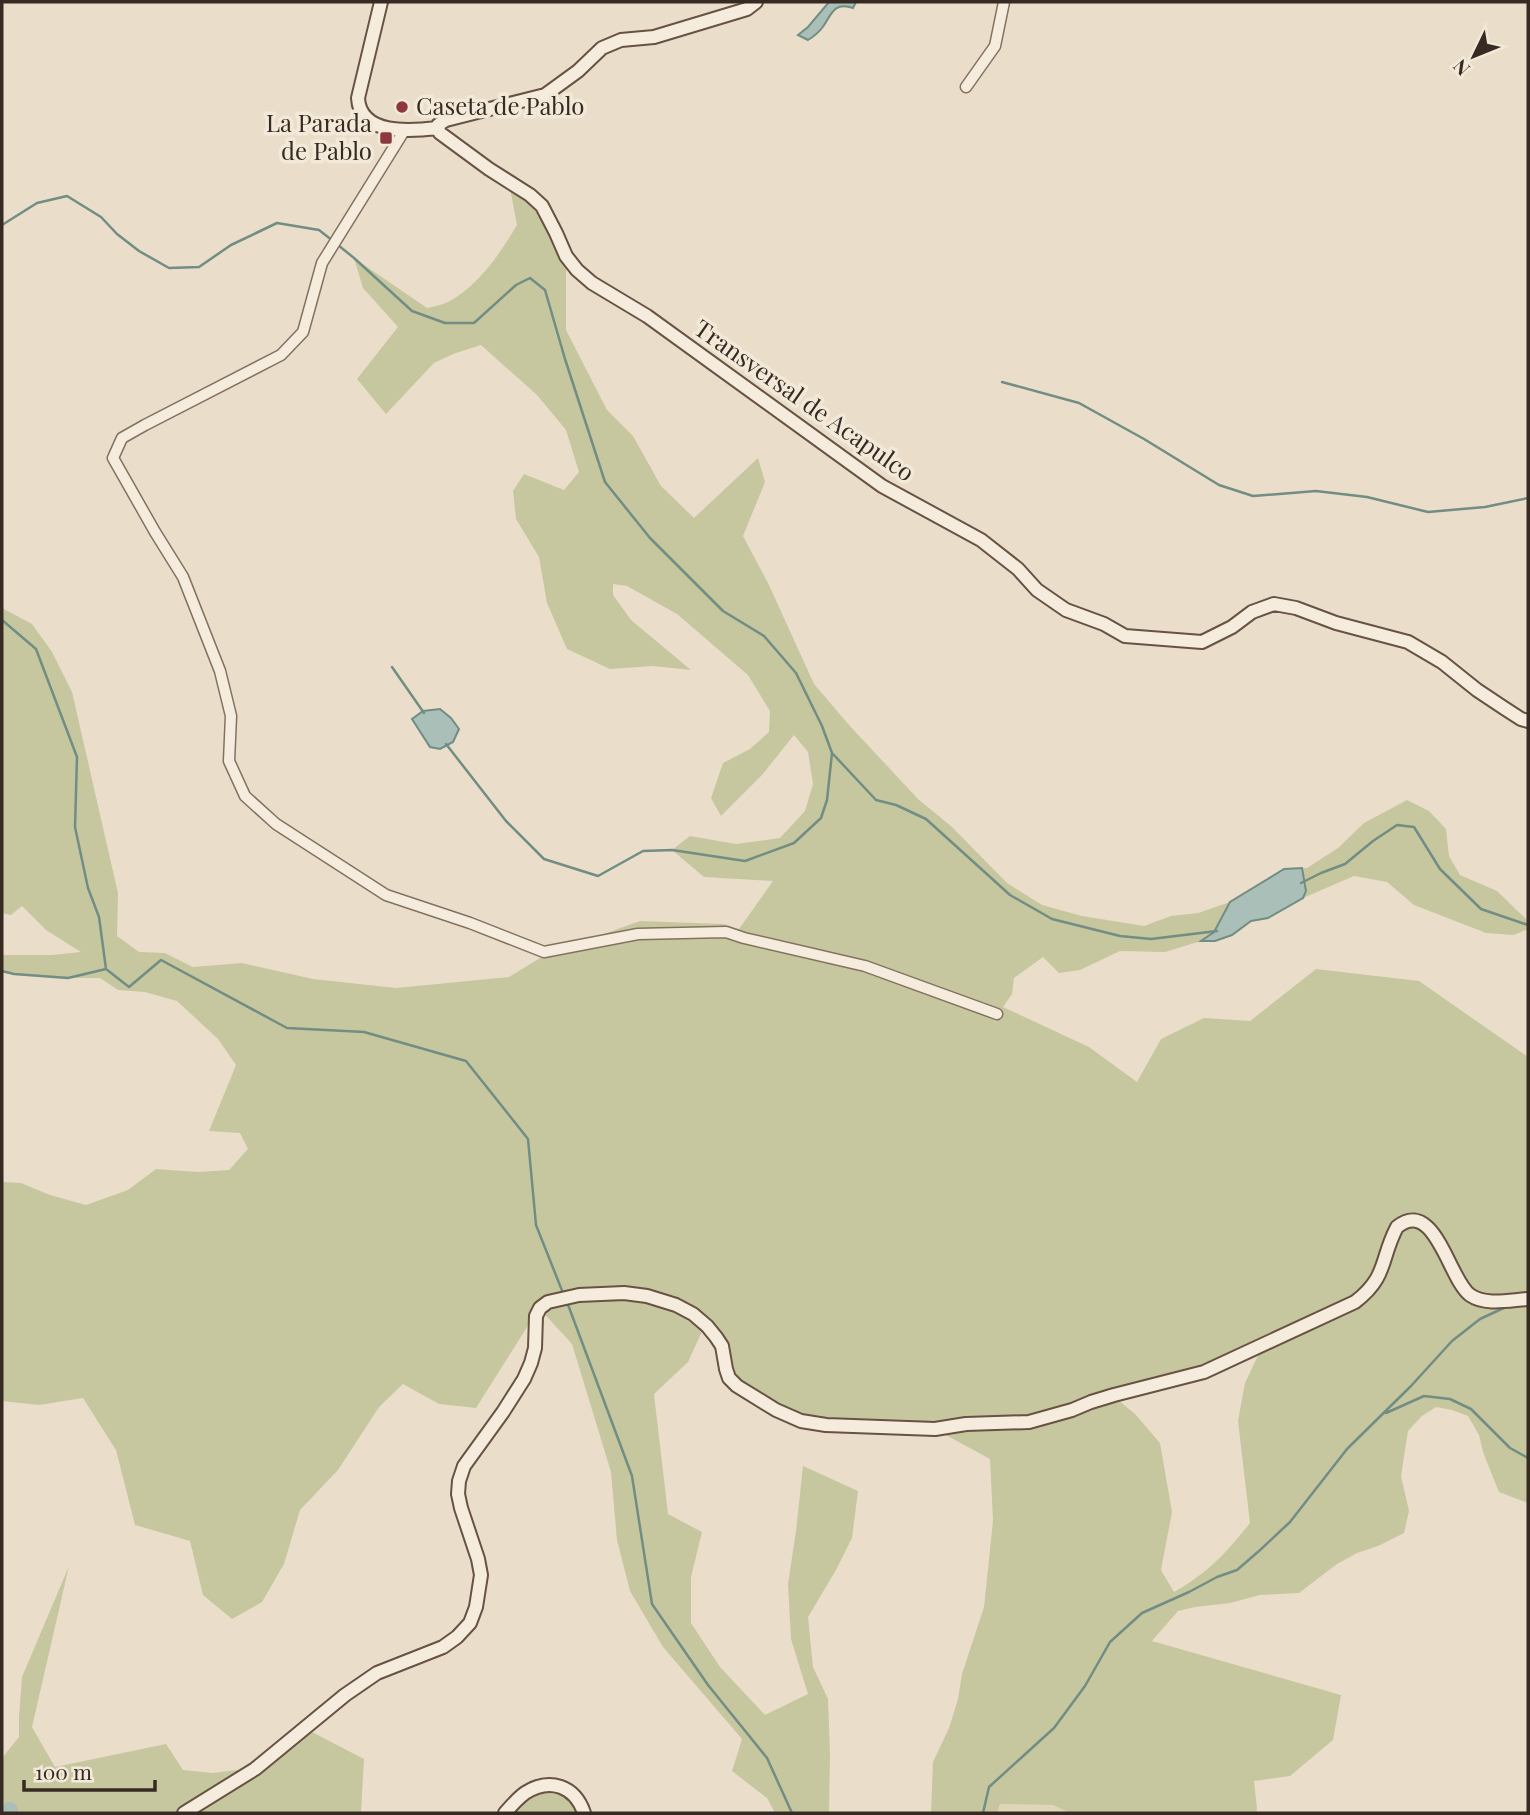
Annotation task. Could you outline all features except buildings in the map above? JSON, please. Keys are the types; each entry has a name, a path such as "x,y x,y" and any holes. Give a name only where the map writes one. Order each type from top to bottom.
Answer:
{"street":[{"path":"381,2 358,107 363,116 373,123 404,131 438,128 442,122 463,115 545,95 578,71 602,48 621,40 654,37 747,9 757,2"},
{"path":"967,87 995,46 1004,2"},
{"name":"Transversal de Acapulco","path":"438,128 444,136 542,206 566,256 592,283 673,334 882,486 981,540 1018,569 1037,590 1066,610 1104,624 1125,636 1202,642 1232,627 1252,612 1274,604 1296,608 1408,642 1442,662 1495,702 1528,721"},
{"path":"404,131 322,263 303,332 281,355 122,438 113,458 183,577 216,659 231,716 229,761 245,796 276,824 386,895 544,951 638,934 726,932 865,966 997,1014"},
{"path":"184,1813 255,1769 345,1695 377,1673 443,1647 470,1623 480,1591 481,1574 461,1508 459,1480 464,1466 524,1379 535,1348 536,1316 540,1308 555,1300 579,1295 624,1293 647,1296 676,1305 694,1314 716,1337 722,1346 729,1378 737,1387 801,1421 826,1425 935,1429 966,1424 1028,1422 1114,1395 1204,1372 1355,1302 1376,1281 1397,1227 1404,1222 1420,1222 1433,1234 1440,1242 1461,1286 1471,1296 1492,1302 1528,1299"},
{"path":"505,1813 525,1793 546,1785 566,1788 575,1795 584,1813"}],"shaded area":[{"path":"829,2 856,2 853,8 837,8 820,30 808,40 798,35 808,27"},
{"path":"440,709 459,729 453,742 440,749 430,747 412,719 423,711"},
{"path":"1302,868 1306,891 1303,898 1268,918 1251,921 1232,935 1215,941 1201,941 1214,932 1230,902 1284,869"},
{"path":"1000,1804 1053,1805 1070,1813 997,1813"}],"green space":[{"path":"509,183 530,195 566,256 566,330 607,410 633,436 661,486 694,518 758,458 765,482 743,536 769,585 814,684 918,799 952,827 1007,883 1042,905 1082,916 1144,926 1171,916 1198,913 1230,902 1284,869 1307,868 1338,848 1364,823 1407,800 1429,811 1446,829 1449,856 1460,875 1497,891 1528,921 1528,929 1514,935 1486,933 1414,905 1387,882 1354,876 1303,898 1268,918 1251,921 1232,935 1215,941 1201,941 1165,952 1120,951 1080,970 1059,973 1043,957 1014,978 1012,994 1003,1007 1089,1047 1137,1082 1161,1039 1204,1018 1250,1021 1316,969 1419,981 1528,1057 1528,1503 1499,1492 1479,1435 1468,1416 1436,1407 1422,1416 1408,1431 1401,1476 1409,1511 1404,1533 1337,1564 1299,1593 1260,1595 1230,1603 1178,1611 1152,1641 1341,1695 1333,1740 1290,1776 1254,1781 1256,1813 1070,1813 1053,1805 1000,1804 997,1813 931,1813 933,1762 949,1728 962,1674 984,1607 993,1521 990,1459 933,1428 801,1421 737,1386 724,1355 705,1325 688,1362 654,1394 668,1514 702,1532 691,1577 691,1623 720,1667 765,1715 808,1694 791,1639 788,1584 803,1466 858,1491 852,1538 808,1617 813,1667 828,1699 829,1813 775,1813 767,1798 732,1771 742,1739 663,1647 630,1591 617,1540 611,1472 572,1344 539,1308 476,1408 439,1404 403,1384 379,1407 338,1470 300,1510 284,1564 262,1602 232,1619 203,1595 190,1541 135,1525 116,1450 83,1398 39,1405 2,1401 2,1182 21,1183 86,1205 128,1190 156,1169 198,1172 229,1170 248,1149 240,1133 209,1131 236,1065 218,1039 177,1001 145,992 118,990 100,978 68,978 2,971 2,955 81,952 46,930 22,906 11,915 2,913 2,608 32,624 52,652 72,692 118,893 117,936 139,952 165,953 193,967 242,963 313,979 396,988 509,977 545,955 640,921 723,924 739,929 773,881 704,877 672,850 690,836 736,844 780,838 805,811 813,784 808,752 794,735 762,775 721,816 711,798 723,763 750,749 769,732 770,711 748,675 677,614 627,586 613,584 613,595 631,620 691,670 653,666 610,669 567,649 547,603 539,557 516,519 513,491 524,474 564,490 579,472 566,430 537,395 481,345 434,363 386,414 357,379 398,327 363,288 354,258 427,308 448,302 479,278 496,258 517,225","holes":["1264,1343 1245,1383 1238,1421 1250,1523 1216,1562 1174,1592 1161,1570 1172,1512 1160,1443 1135,1414 1112,1395 1202,1371"]},
{"path":"69,1566 32,1727 55,1767 166,1744 183,1770 213,1773 253,1768 299,1731 312,1732 364,1759 361,1813 2,1813 2,1758 19,1737 22,1677"},
{"path":"555,1784 582,1813 502,1813 514,1800"}],"waterway":[{"path":"2,225 37,203 67,196 101,217 139,251 169,268 199,267 231,245 277,223 319,230 333,241"},
{"path":"338,245 412,311 445,323 474,323 516,285 530,278 545,290 605,482 650,538 723,611 764,636 796,673 832,753 876,800 896,805 926,819 1010,895 1052,919 1120,936 1151,939 1217,931"},
{"path":"1002,382 1079,403 1219,485 1253,496 1316,491 1367,497 1428,512 1485,507 1528,498"},
{"path":"2,620 36,649 77,757 75,827 88,888 99,917 106,969 129,987 161,960 287,1028 364,1032 466,1061 528,1139 536,1225 563,1293"},
{"path":"392,667 424,713"},
{"path":"446,744 506,821 544,859 598,876 643,851 672,850 745,861 794,843 821,818 827,800 832,753"},
{"path":"1301,883 1345,864 1397,825 1414,827 1440,869 1481,909 1528,925"},
{"path":"2,971 68,978 106,969"},
{"path":"567,1302 632,1476 652,1604 708,1685 767,1758 792,1813"},
{"path":"983,1813 989,1787 1054,1728 1085,1686 1110,1642 1142,1613 1237,1570 1290,1522 1347,1449 1452,1341 1480,1319 1508,1306"},
{"path":"1386,1413 1424,1396 1450,1399 1471,1409 1510,1448 1528,1458"}],"place":[{"name":"Caseta de Pablo","path":"402,107"},
{"name":"La Parada de Pablo","path":"386,138"}]}
